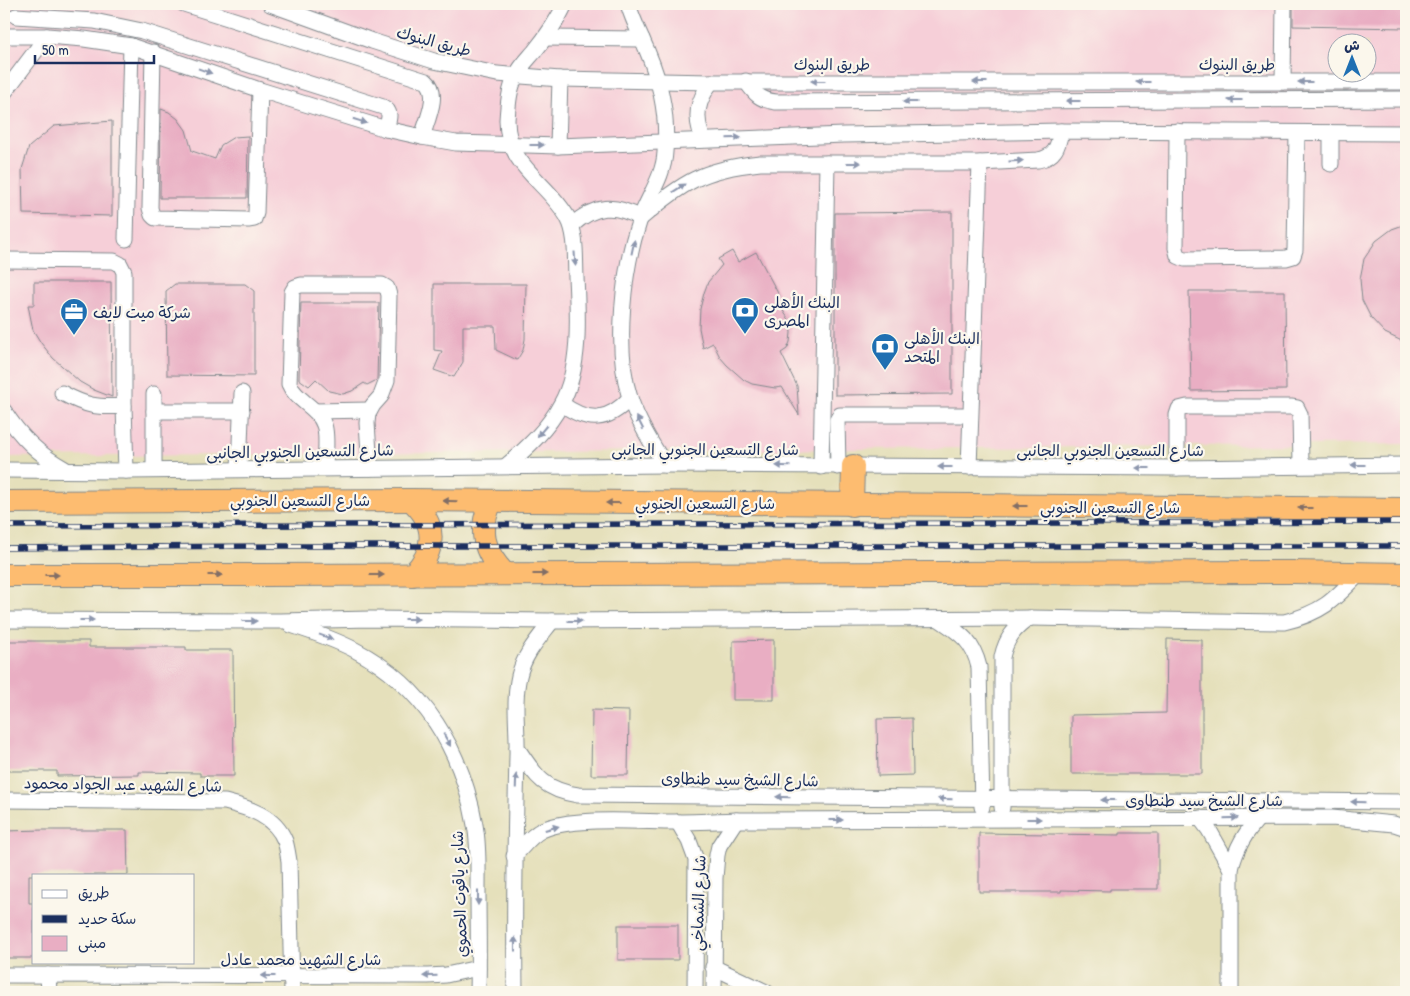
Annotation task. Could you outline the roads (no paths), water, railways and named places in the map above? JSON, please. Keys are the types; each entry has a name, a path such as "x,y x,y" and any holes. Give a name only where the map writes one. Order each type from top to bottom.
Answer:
{"highway":[{"path":"845,467 852,505"},
{"path":"411,500 424,514 428,523 431,542 425,560 412,575"},
{"name":"شارع التسعين الجنوبي","path":"4,502 411,500 1406,509"},
{"path":"491,502 484,523 486,546 490,556 505,574"},
{"path":"4,575 1406,574"}],"street":[{"path":"184,4 426,81 430,84 434,94 422,137"},
{"name":"طريق البنوك","path":"270,4 434,61 516,76 658,82 1406,82"},
{"path":"506,466 544,430 562,404 571,382 574,363 577,292 572,225 558,203 517,158 511,145 507,123 508,100 516,76 553,27 565,4"},
{"path":"628,4 658,82 665,121 665,153 663,167 641,218 633,244 623,308 623,364 630,398 638,418 665,465"},
{"path":"1283,82 1284,4"},
{"path":"386,129 390,115 383,107 126,27 17,10 10,36 84,39 131,46 260,90 386,129 456,143 558,146 765,137 1061,131 1406,133"},
{"path":"4,93 47,36"},
{"path":"545,38 642,40"},
{"path":"126,239 131,46"},
{"path":"153,52 150,208 152,215 156,218 254,219 256,213 260,90"},
{"path":"558,146 560,79"},
{"path":"746,81 753,92 759,97 776,102 1406,98"},
{"path":"703,139 698,121 699,102 711,82"},
{"path":"641,218 669,194 698,177 737,165 766,163 980,163 1044,159 1049,157 1056,149 1061,131"},
{"path":"1177,131 1176,248 1178,256 1185,259 1286,258 1293,256 1295,250 1296,133"},
{"path":"1331,133 1331,164"},
{"path":"765,137 766,163"},
{"path":"821,467 827,163"},
{"path":"969,467 980,163"},
{"path":"572,225 583,215 605,208 628,211 641,218"},
{"path":"4,260 114,261 120,264 124,272 126,471"},
{"path":"325,468 325,426 315,411 296,395 289,384 292,292 295,287 301,285 382,285 387,288 389,295 387,380 381,396 370,410 367,423 370,468"},
{"path":"62,393 81,403 102,408 124,406"},
{"path":"239,469 242,393"},
{"path":"154,394 154,470"},
{"path":"562,404 574,413 589,417 605,416 619,409 630,398"},
{"path":"1177,468 1177,415 1179,409 1187,407 1297,408 1300,414 1301,465"},
{"path":"315,411 370,410"},
{"path":"154,412 242,411"},
{"path":"4,412 14,428 32,448 49,461 67,470"},
{"path":"845,467 837,429 837,420 840,415 970,415"},
{"name":"شارع التسعين الجنوبي الجانبى","path":"4,470 126,471 665,465 1177,468 1406,465"},
{"path":"4,620 280,621 371,619 552,621 1030,618 1284,622 1303,618 1321,610 1336,598 1360,573"},
{"path":"1002,819 1002,658 1004,648 1014,631 1030,618"},
{"path":"939,619 964,636 977,656 980,667 982,819"},
{"name":"شارع ياقوت الحموي","path":"280,621 332,639 378,664 393,675 418,699 446,739 463,777 476,826 478,992"},
{"path":"515,992 516,697 519,673 527,655 552,621"},
{"name":"شارع الشيخ سيد طنطاوى","path":"517,748 542,782 563,792 578,794 1406,802"},
{"name":"شارع الشهيد عبد الجواد محمود","path":"4,800 225,802 260,813 275,827 285,841 289,861 292,992"},
{"path":"1332,801 1332,818"},
{"path":"1231,992 1231,869 1235,852 1243,837 1260,817"},
{"name":"شارع الشيخ سيد طنطاوى","path":"514,856 531,837 542,830 554,826 596,821 1260,817 1332,818 1394,824 1406,828"},
{"path":"1200,818 1210,830 1231,869"},
{"name":"شارع الشماخي","path":"714,992 715,878 719,846 736,820"},
{"name":"شارع الشماخي","path":"678,822 693,849 696,860 695,992"},
{"path":"697,878 715,878"},
{"path":"713,967 766,992"},
{"name":"شارع الشهيد محمد عادل","path":"4,975 446,976 478,968"},
{"path":"48,975 49,992"}],"railway":[{"path":"4,526 1406,522"},
{"path":"4,548 278,546 1406,546"}],"place":[{"name":"البنك الأهلى المصرى","path":"745,335"},
{"name":"شركة ميت لايف","path":"74,336"},
{"name":"البنك الأهلى المتحد","path":"885,371"}]}
